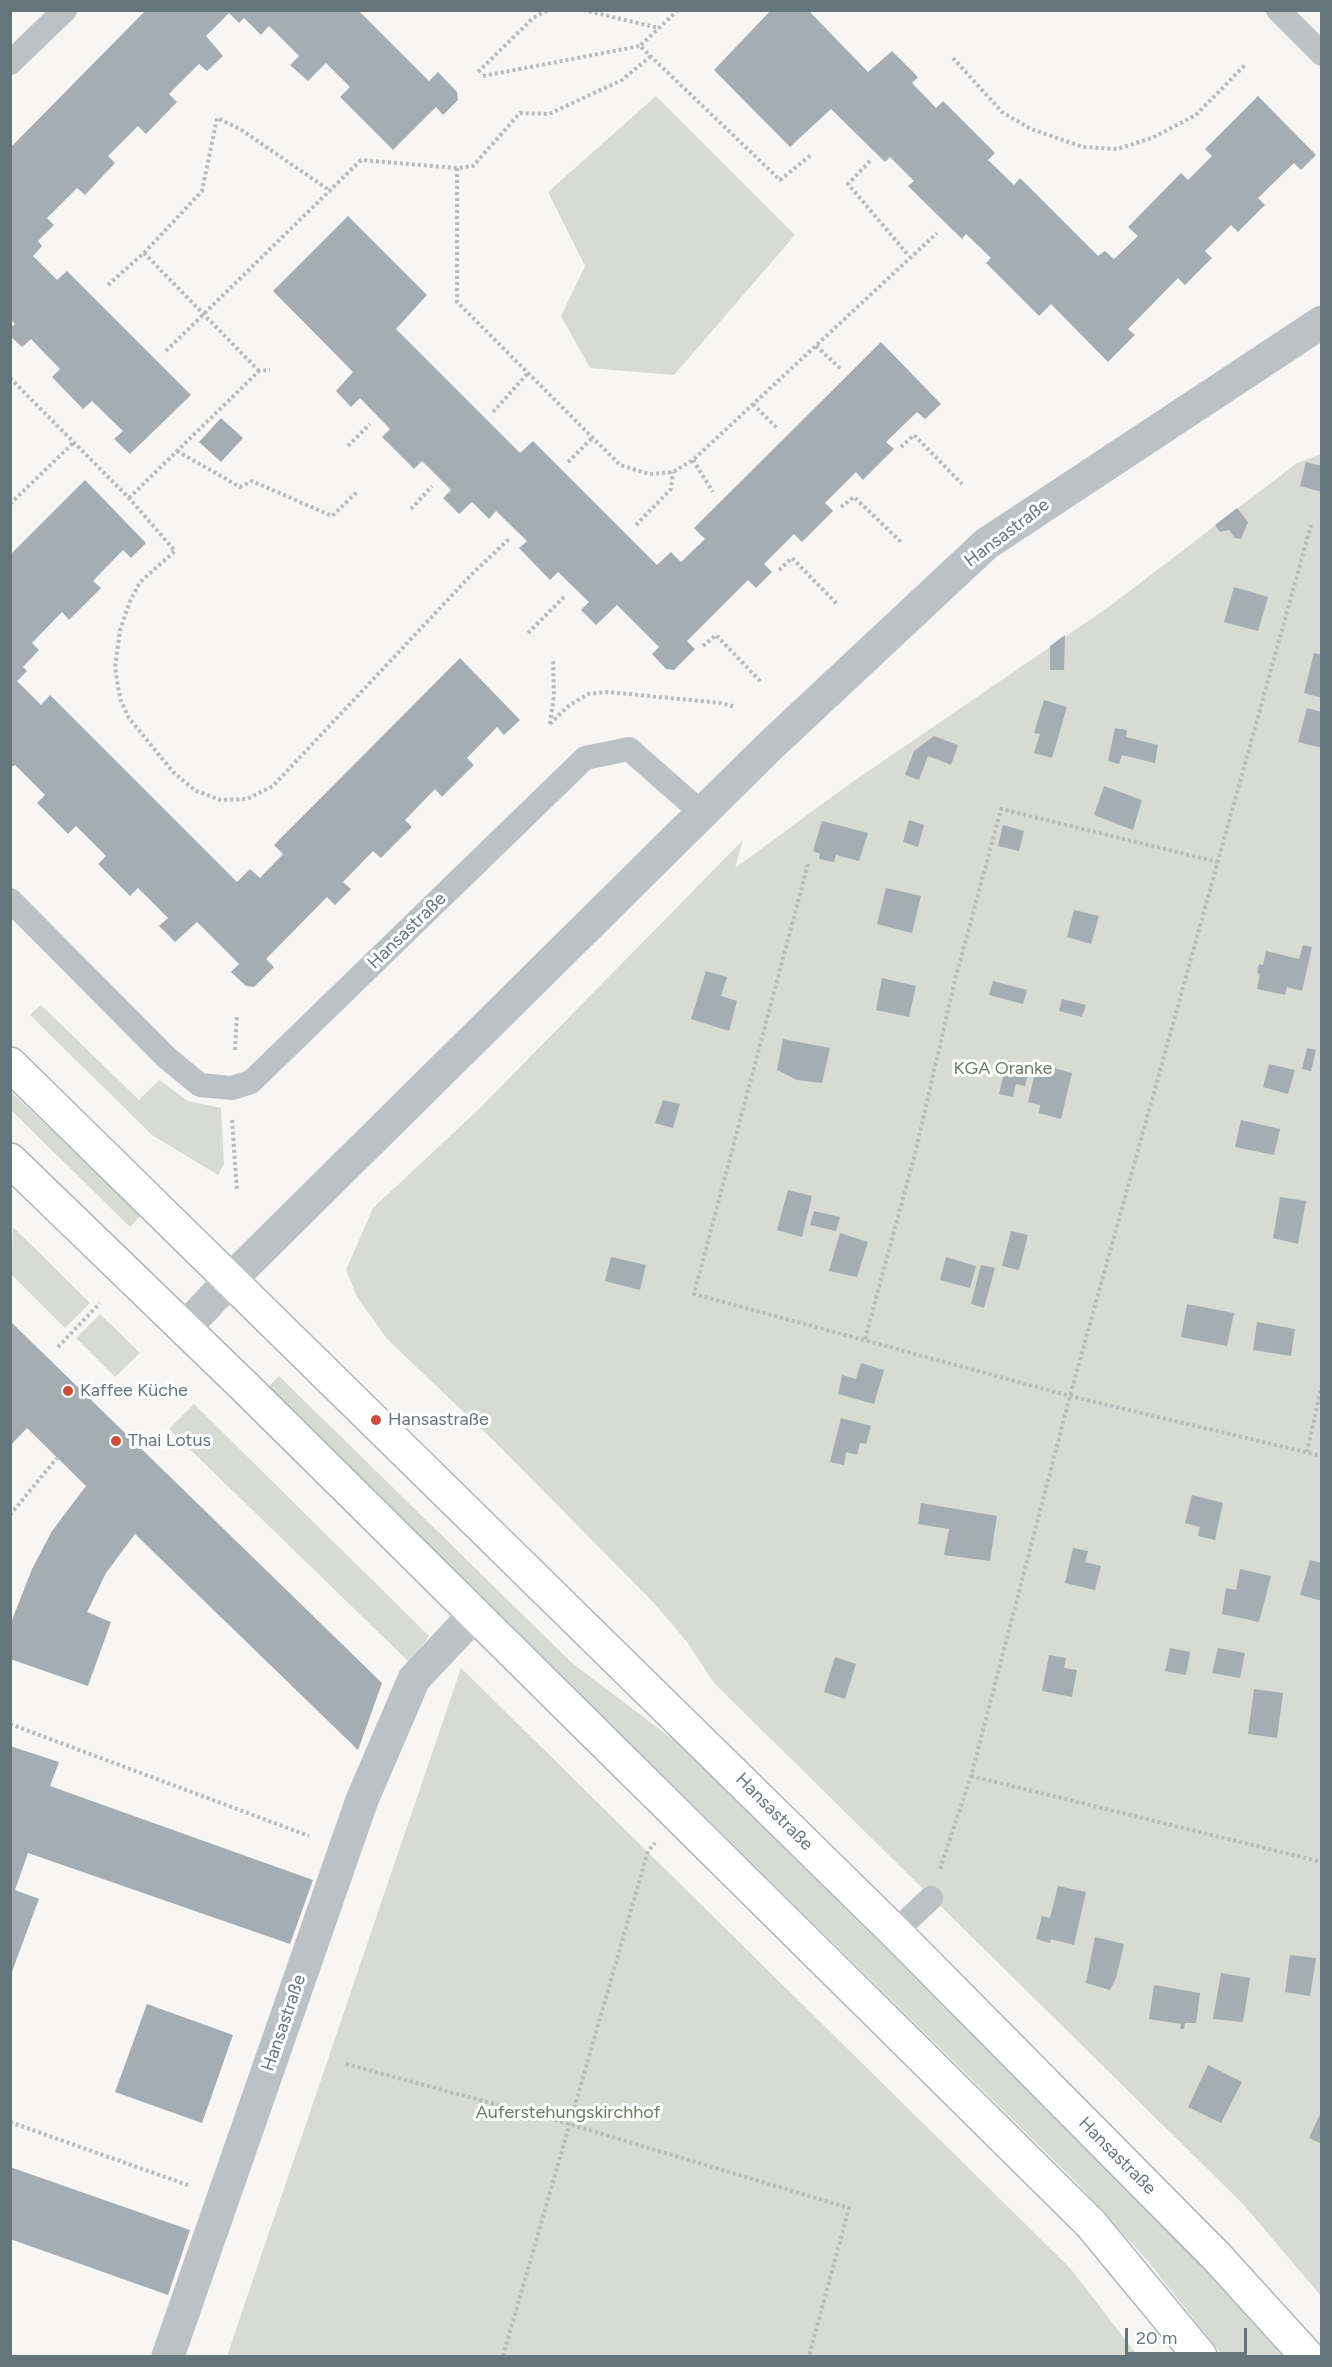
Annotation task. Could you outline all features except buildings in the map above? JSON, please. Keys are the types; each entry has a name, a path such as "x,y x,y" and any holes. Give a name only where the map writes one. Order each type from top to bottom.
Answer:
{"main road":[{"name":"Hansastraße","path":"10,1064 895,1932 1217,2258 1307,2356"},
{"path":"10,1160 185,1328 1091,2224 1200,2356"}],"street":[{"name":"Hansastraße","path":"185,1328 231,1279 777,739 986,544 1322,322"},
{"name":"Hansastraße","path":"168,2356 344,1849 414,1679 474,1615"}],"lane":[{"path":"10,63 65,10"},
{"path":"1278,10 1322,54"},
{"name":"Hansastraße","path":"10,900 167,1058 200,1085 232,1088 251,1082 585,758 628,749 703,814"},
{"path":"895,1932 931,1898"}],"path":[{"path":"478,72 533,18 548,10"},
{"path":"583,10 659,28"},
{"path":"483,76 640,46 678,10"},
{"path":"640,46 780,180 811,154"},
{"path":"166,351 361,160 457,168 473,166 520,114 549,114 622,80 651,56"},
{"path":"952,58 1002,112 1031,129 1083,147 1117,149 1152,138 1196,116 1245,65"},
{"path":"108,285 144,253 202,191 217,118 240,129 329,190"},
{"path":"870,160 848,184 909,256"},
{"path":"457,168 457,302 620,465 649,474 673,471 693,460 909,256 937,233"},
{"path":"144,253 259,371"},
{"path":"816,346 841,369"},
{"path":"129,498 259,371 270,370"},
{"path":"493,412 528,374"},
{"path":"10,378 129,498 175,551 140,582 130,601 120,630 115,667 121,701 144,739 173,772 196,791 221,800 247,799 273,786 472,574 510,538"},
{"path":"753,405 778,429"},
{"path":"348,446 370,424"},
{"path":"901,447 914,435 962,484"},
{"path":"567,462 592,438"},
{"path":"10,504 73,443"},
{"path":"177,451 240,487 252,481 332,516 358,491"},
{"path":"693,460 713,492"},
{"path":"636,525 671,489 673,471"},
{"path":"411,509 432,486"},
{"path":"841,507 854,496 901,542"},
{"path":"931,1898 971,1776 1070,1396 1311,525"},
{"path":"779,570 792,558 838,604"},
{"path":"528,633 565,596"},
{"path":"703,646 716,635 761,682"},
{"path":"553,659 554,695 550,724 567,707 588,694 608,692 721,703 736,707"},
{"path":"865,1339 915,1154 955,980 1001,809 1218,862"},
{"path":"808,864 694,1294 1070,1396 1322,1456"},
{"path":"58,1347 100,1304"},
{"path":"1307,1452 1322,1384"},
{"path":"10,1515 57,1458"},
{"path":"10,1724 344,1849"},
{"path":"971,1776 1322,1862"},
{"path":"503,2356 648,1851 656,1841"},
{"path":"346,2064 569,2124 849,2208 809,2356"},
{"path":"10,2122 224,2198"}],"green space":[{"path":"656,96 795,235 674,375 590,368 561,316 585,266 548,192"},
{"name":"KGA Oranke","path":"1321,454 1321,2296 1243,2204 714,1683 687,1642 654,1603 494,1441 387,1339 357,1297 346,1270 373,1208 479,1109 743,840 735,868 851,783 1110,606 1297,463"},
{"path":"41,1005 139,1100 159,1080 188,1101 221,1108 224,1164 218,1175 152,1135 30,1015"},
{"path":"10,1091 141,1215 130,1227 11,1110"},
{"path":"13,1227 90,1303 65,1328 11,1274"},
{"path":"100,1314 140,1353 115,1377 76,1338"},
{"path":"279,1376 572,1663 687,1750 1163,2220 1252,2317 1283,2356 1223,2356 1147,2260 1076,2182 268,1387"},
{"path":"194,1404 429,1636 410,1663 169,1429"},
{"name":"Auferstehungskirchhof","path":"461,1668 1070,2268 1138,2356 227,2356"}],"place":[{"name":"Kaffee Küche","path":"68,1391"},
{"name":"Hansastraße","path":"376,1420"},
{"name":"Thai Lotus","path":"116,1441"}]}
